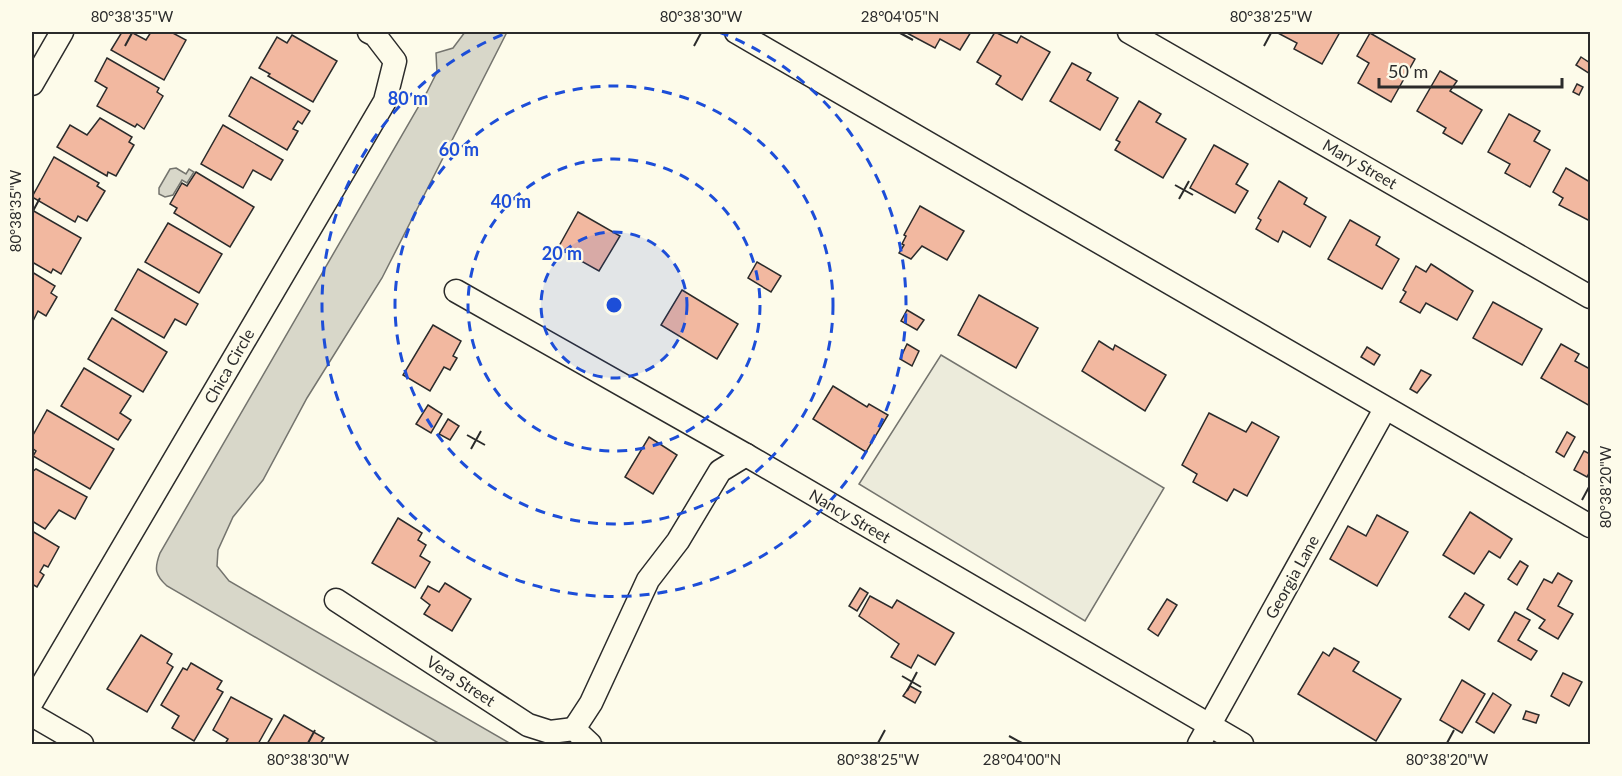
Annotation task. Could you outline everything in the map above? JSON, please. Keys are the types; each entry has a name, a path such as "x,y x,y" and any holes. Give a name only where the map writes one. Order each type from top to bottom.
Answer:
{"street":[{"path":"32,84 62,32"},
{"name":"Chica Circle","path":"32,702 385,101 395,61 375,35 369,32"},
{"path":"736,32 1590,526"},
{"name":"Mary Street","path":"1129,32 1590,297"},
{"name":"Nancy Street","path":"456,291 746,455 1204,735 1242,744"},
{"name":"Georgia Lane","path":"1204,735 1385,408"},
{"path":"590,744 574,729 591,703 648,580 678,541 720,471 746,455"},
{"name":"Vera Street","path":"336,600 528,725 550,732 574,729"},
{"path":"32,715 82,744"}],"shaded area":[{"path":"465,32 507,32 382,278 307,398 263,480 233,517 218,550 217,566 229,581 511,744 440,744 167,586 158,575 156,568 160,553 427,92 437,72 436,53 453,48"},
{"path":"176,168 186,174 189,169 194,172 187,183 182,180 173,195 165,197 159,194 159,188 170,169"},
{"path":"941,355 1164,488 1085,621 859,484"}],"building":[{"path":"122,32 131,32 146,40 151,32 171,32 186,40 164,80 111,50"},
{"path":"905,32 971,32 960,50 940,39 935,48"},
{"path":"995,32 1017,43 1021,36 1050,52 1022,100 996,84 1001,76 977,62"},
{"path":"1276,32 1340,32 1322,64 1294,49 1297,43"},
{"path":"1370,33 1415,59 1391,102 1358,83 1369,63 1357,56"},
{"path":"292,35 337,61 313,102 268,76 270,74 259,68 277,37 287,43"},
{"path":"1581,57 1590,63 1590,74 1576,65"},
{"path":"107,58 159,88 157,92 163,96 144,129 137,124 135,127 97,106 107,88 95,81"},
{"path":"1072,63 1091,73 1087,80 1118,98 1100,130 1050,101"},
{"path":"1440,71 1457,81 1450,91 1482,110 1462,144 1443,133 1446,128 1417,111"},
{"path":"251,77 310,111 302,124 298,121 293,129 298,131 287,150 229,116"},
{"path":"1577,84 1583,87 1579,95 1573,92"},
{"path":"1139,101 1161,114 1156,122 1186,139 1163,178 1115,150 1120,142 1116,140"},
{"path":"1509,114 1540,131 1534,141 1550,150 1530,187 1505,173 1510,164 1488,152"},
{"path":"100,118 132,137 129,142 134,145 116,176 108,172 107,176 57,147 70,125 87,135"},
{"path":"223,125 283,160 271,180 253,170 243,188 201,164"},
{"path":"1214,145 1248,164 1236,184 1248,191 1235,213 1190,188"},
{"path":"54,157 99,183 97,186 105,191 87,221 78,216 75,222 32,197"},
{"path":"1566,168 1590,182 1590,221 1559,205 1563,198 1553,192"},
{"path":"196,172 254,207 230,247 174,213 177,208 170,204 182,183 187,186"},
{"path":"1279,181 1307,198 1304,204 1326,217 1310,247 1283,231 1278,242 1256,229 1261,220 1258,218"},
{"path":"920,206 964,231 947,260 922,246 911,259 899,253 904,245 902,244 906,236 904,235"},
{"path":"32,210 81,238 61,274 53,269 51,273 32,262"},
{"path":"578,212 620,236 599,271 558,248"},
{"path":"1350,220 1380,237 1376,245 1399,259 1382,289 1328,259"},
{"path":"168,223 222,254 199,293 145,262"},
{"path":"757,262 781,276 771,292 748,278"},
{"path":"1431,264 1473,291 1457,320 1426,303 1420,313 1400,302 1406,292 1403,290 1416,266 1426,272"},
{"path":"138,269 198,304 186,325 175,319 164,338 115,310"},
{"path":"32,272 55,286 51,293 57,297 46,316 38,311 32,323"},
{"path":"682,290 738,324 717,359 661,325"},
{"path":"979,295 1038,328 1016,368 958,335"},
{"path":"1493,302 1542,329 1522,365 1473,338"},
{"path":"907,310 924,320 917,330 901,321"},
{"path":"112,318 167,352 143,392 88,359"},
{"path":"433,325 461,341 453,356 457,358 450,370 444,367 430,391 403,375"},
{"path":"1099,341 1113,350 1115,345 1166,375 1145,411 1082,371"},
{"path":"907,344 919,351 912,366 900,359"},
{"path":"1561,344 1579,354 1575,361 1590,369 1590,406 1541,378"},
{"path":"1367,347 1380,355 1374,365 1361,357"},
{"path":"84,368 131,396 120,413 131,420 118,440 61,406"},
{"path":"1421,370 1431,375 1417,393 1410,389"},
{"path":"833,386 867,407 869,404 888,415 866,452 813,419"},
{"path":"428,405 442,414 431,433 416,424"},
{"path":"47,410 114,449 90,489 33,456 36,451 32,448 32,437"},
{"path":"1209,413 1246,432 1252,422 1279,437 1247,496 1234,489 1227,501 1193,482 1197,474 1182,465"},
{"path":"448,419 459,426 450,440 439,434"},
{"path":"1567,432 1575,437 1564,457 1556,452"},
{"path":"649,437 677,455 653,494 625,477"},
{"path":"1584,451 1590,454 1590,471 1587,477 1574,470"},
{"path":"36,469 87,497 75,519 59,510 45,529 32,521 32,472"},
{"path":"1470,512 1512,539 1500,558 1489,551 1474,574 1443,555"},
{"path":"1377,515 1408,532 1377,586 1330,559 1348,526 1366,536"},
{"path":"398,518 422,533 418,540 426,545 420,556 430,562 415,588 372,563"},
{"path":"32,531 59,547 48,567 44,565 40,572 44,575 37,587 32,584"},
{"path":"1520,561 1528,566 1517,585 1508,579"},
{"path":"1558,573 1572,581 1558,606 1573,614 1558,639 1539,628 1545,620 1527,609 1544,579 1552,583"},
{"path":"445,583 471,599 452,631 424,614 430,605 421,598 428,586 439,592"},
{"path":"860,588 868,593 857,611 849,606"},
{"path":"1465,593 1484,605 1469,630 1449,617"},
{"path":"870,596 892,608 897,600 954,633 935,665 918,655 911,668 891,657 899,644 859,616"},
{"path":"1167,599 1177,605 1158,636 1148,629"},
{"path":"1515,612 1530,620 1518,640 1537,651 1531,660 1498,641"},
{"path":"141,635 172,654 167,663 173,667 147,712 107,689"},
{"path":"1334,648 1359,662 1353,671 1401,699 1376,741 1298,694 1323,652 1329,656"},
{"path":"191,663 222,681 217,689 223,692 194,741 172,728 179,716 161,705 183,668 187,670"},
{"path":"1563,673 1582,682 1569,706 1551,696"},
{"path":"1462,680 1485,694 1462,733 1440,720"},
{"path":"910,686 921,692 915,703 903,696"},
{"path":"1493,693 1511,705 1494,733 1476,722"},
{"path":"231,697 272,719 258,744 225,744 228,739 213,730"},
{"path":"1526,711 1539,715 1536,723 1523,719"},
{"path":"284,715 324,738 320,744 267,744"}]}
